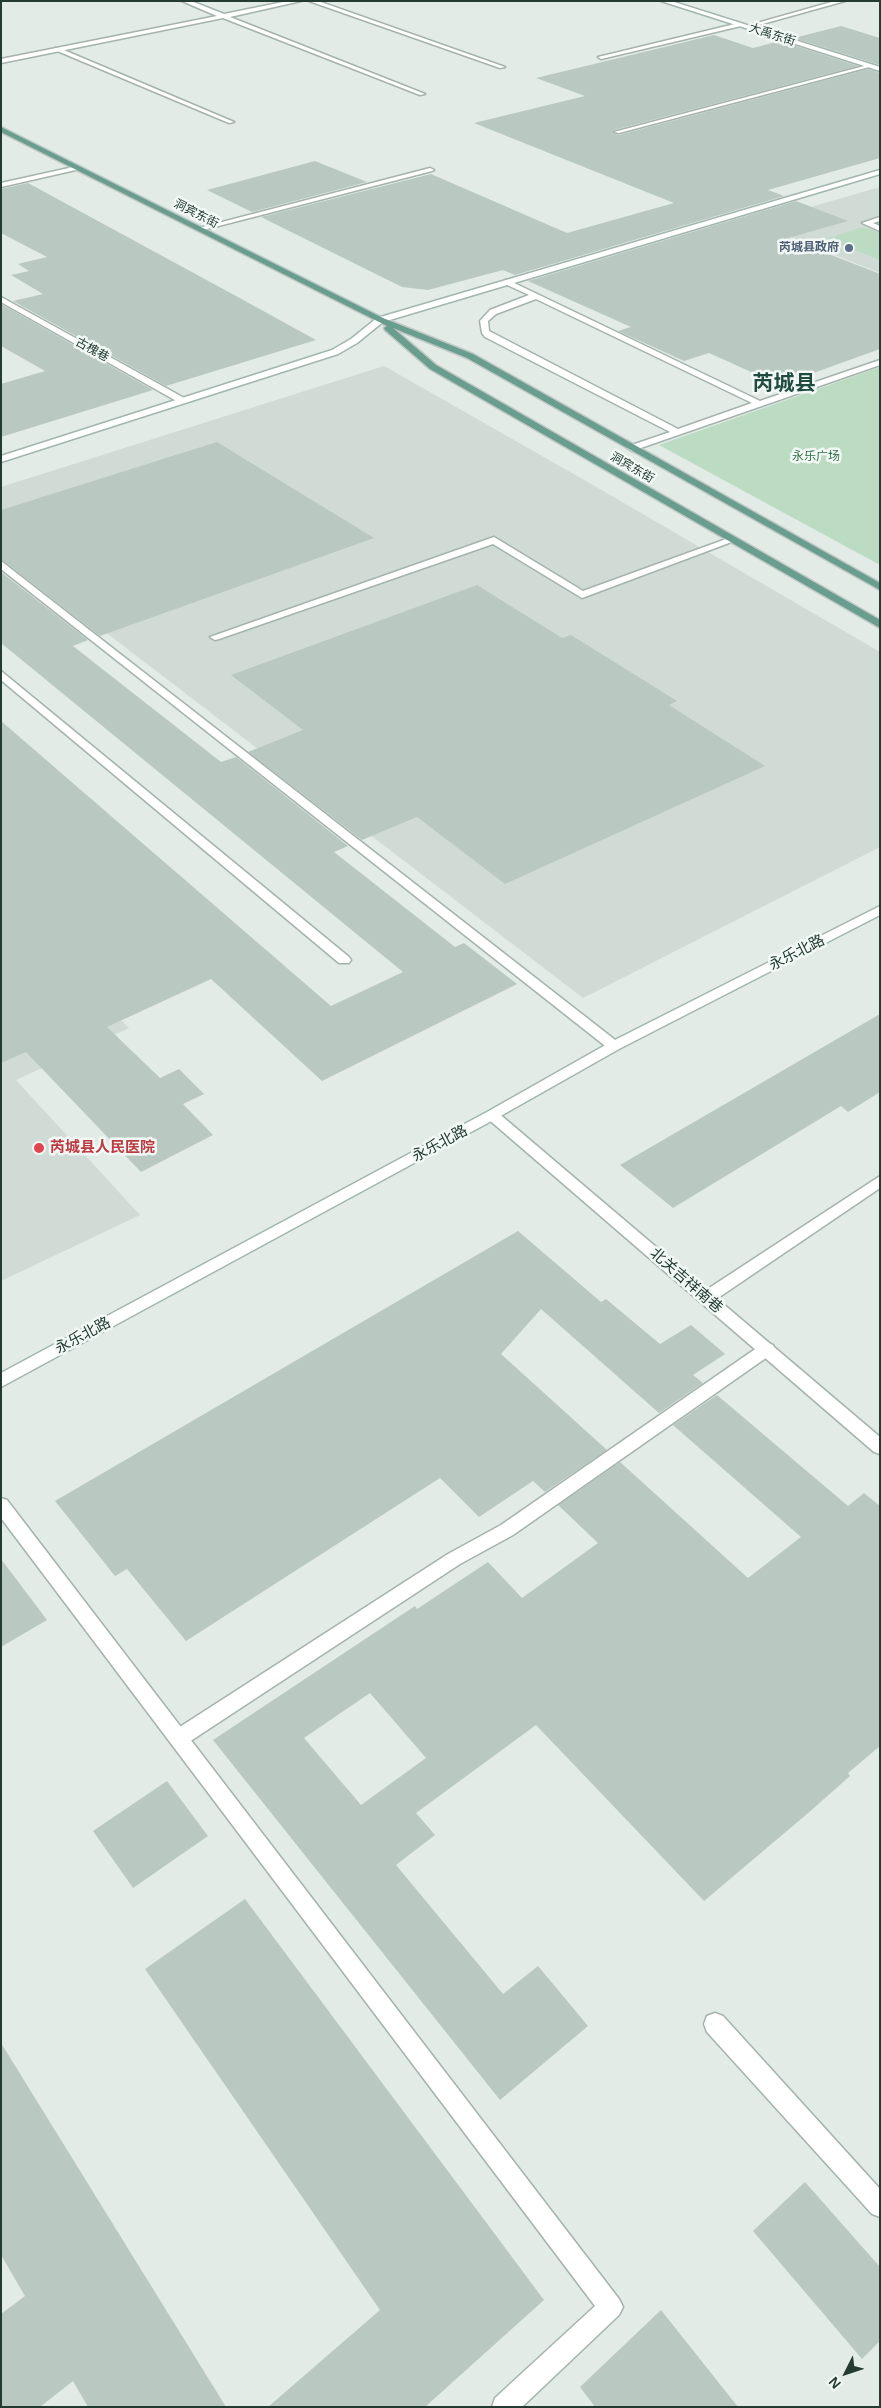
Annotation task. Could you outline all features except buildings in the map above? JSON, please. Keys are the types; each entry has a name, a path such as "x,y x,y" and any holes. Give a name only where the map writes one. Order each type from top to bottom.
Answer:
{"main road":[{"name":"洞宾东街","path":"1,129 380,320 470,356 880,587"},
{"name":"洞宾东街","path":"380,320 433,367 880,625"}],"street":[{"path":"185,1 422,94"},
{"path":"1,60 298,1"},
{"path":"312,1 502,66"},
{"name":"大禹东街","path":"664,1 879,69"},
{"path":"601,57 743,26 842,1"},
{"path":"57,49 231,122"},
{"path":"617,132 870,66"},
{"path":"1,186 78,168"},
{"path":"199,229 430,170"},
{"path":"1,459 335,352 354,341 380,320 880,172"},
{"path":"880,219 866,223 880,229"},
{"path":"508,282 760,404"},
{"path":"536,296 515,302 493,312 484,321 485,330 488,335 677,432"},
{"name":"古槐巷","path":"1,299 182,401"},
{"path":"632,448 880,362"},
{"path":"215,637 494,540 582,595 732,540"},
{"path":"1,564 614,1046"},
{"path":"1,674 344,960"},
{"name":"永乐北路","path":"1,1381 492,1115 614,1046 880,910"},
{"name":"北关吉祥南巷","path":"492,1115 880,1446"},
{"path":"706,1298 880,1181"},
{"path":"179,1738 454,1559 507,1530 767,1349"},
{"path":"1,1505 611,2307 504,2407"},
{"path":"715,2024 880,2206"}],"shaded area":[{"name":"芮城县政府","path":"880,187 880,273 755,223"},
{"path":"384,366 880,652 880,847 583,998 1,552 1,487"},
{"name":"芮城县人民医院","path":"1,902 129,1028 16,1080 140,1215 1,1281"}],"green space":[{"path":"859,228 867,228 880,233 880,260 826,239"},
{"name":"永乐广场","path":"880,367 880,565 659,445"}],"place":[{"name":"芮城县政府","path":"849,248"},
{"name":"芮城县人民医院","path":"39,1148"}],"district":[{"name":"芮城县","path":"784,384"}]}
